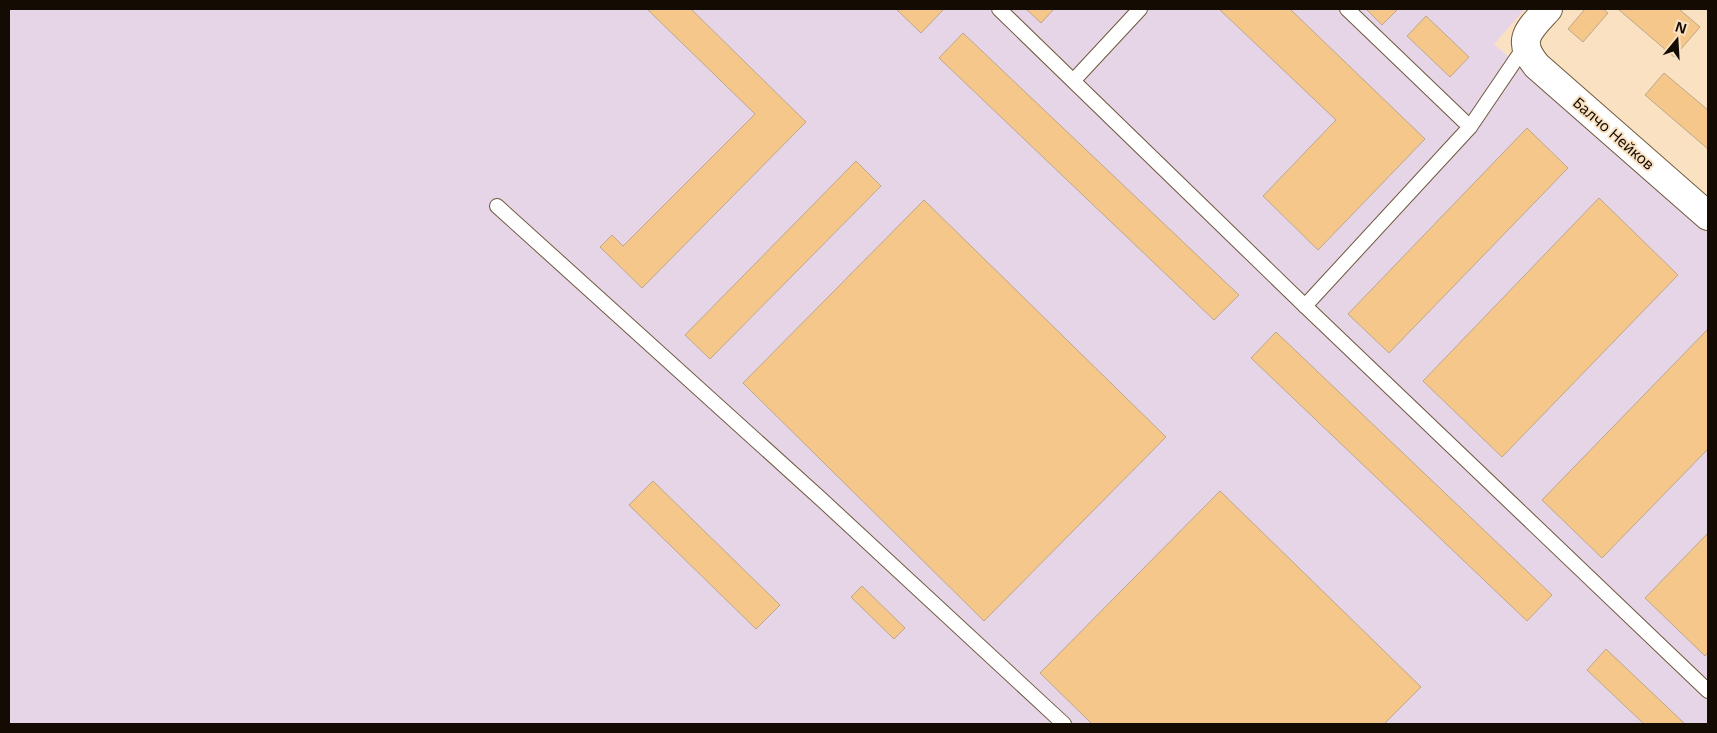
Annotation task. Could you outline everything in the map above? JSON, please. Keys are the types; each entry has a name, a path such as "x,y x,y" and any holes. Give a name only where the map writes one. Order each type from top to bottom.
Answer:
{"street":[{"path":"1525,46 1526,36 1548,9"},
{"name":"Балчо Нейков","path":"1525,46 1529,57 1537,66 1708,216"}],"lane":[{"path":"999,9 1305,306 1708,691"},
{"path":"1074,80 1140,9"},
{"path":"1347,9 1470,126"},
{"path":"1305,306 1470,126 1525,46"},
{"path":"497,206 822,499 1064,724"}],"shaded area":[{"path":"9,9 1525,9 1494,44 1708,230 1708,724 9,724"}],"building":[{"path":"647,9 691,9 806,122 642,288 600,247 612,235 623,246 755,114"},
{"path":"896,9 944,9 921,33"},
{"path":"1026,9 1054,9 1041,23"},
{"path":"1219,9 1290,9 1425,139 1318,250 1263,196 1336,120"},
{"path":"1366,9 1398,9 1382,25"},
{"path":"1585,9 1603,9 1608,13 1583,42 1568,29"},
{"path":"1618,9 1679,9 1700,27 1674,57"},
{"path":"1426,16 1469,57 1450,77 1407,36"},
{"path":"963,33 1239,295 1214,320 939,58"},
{"path":"1664,73 1708,110 1708,149 1645,95"},
{"path":"1527,128 1568,168 1389,353 1348,314"},
{"path":"856,161 881,186 710,359 685,335"},
{"path":"1599,198 1678,275 1502,457 1423,381"},
{"path":"924,200 1166,437 984,621 743,383"},
{"path":"1708,329 1708,449 1602,558 1542,500"},
{"path":"1276,332 1552,595 1527,621 1251,358"},
{"path":"653,481 780,605 756,629 629,505"},
{"path":"1220,491 1421,687 1384,724 1092,724 1040,673"},
{"path":"1708,533 1708,652 1705,656 1645,598"},
{"path":"862,586 905,628 894,639 851,597"},
{"path":"1606,649 1685,724 1644,724 1587,670"}]}
